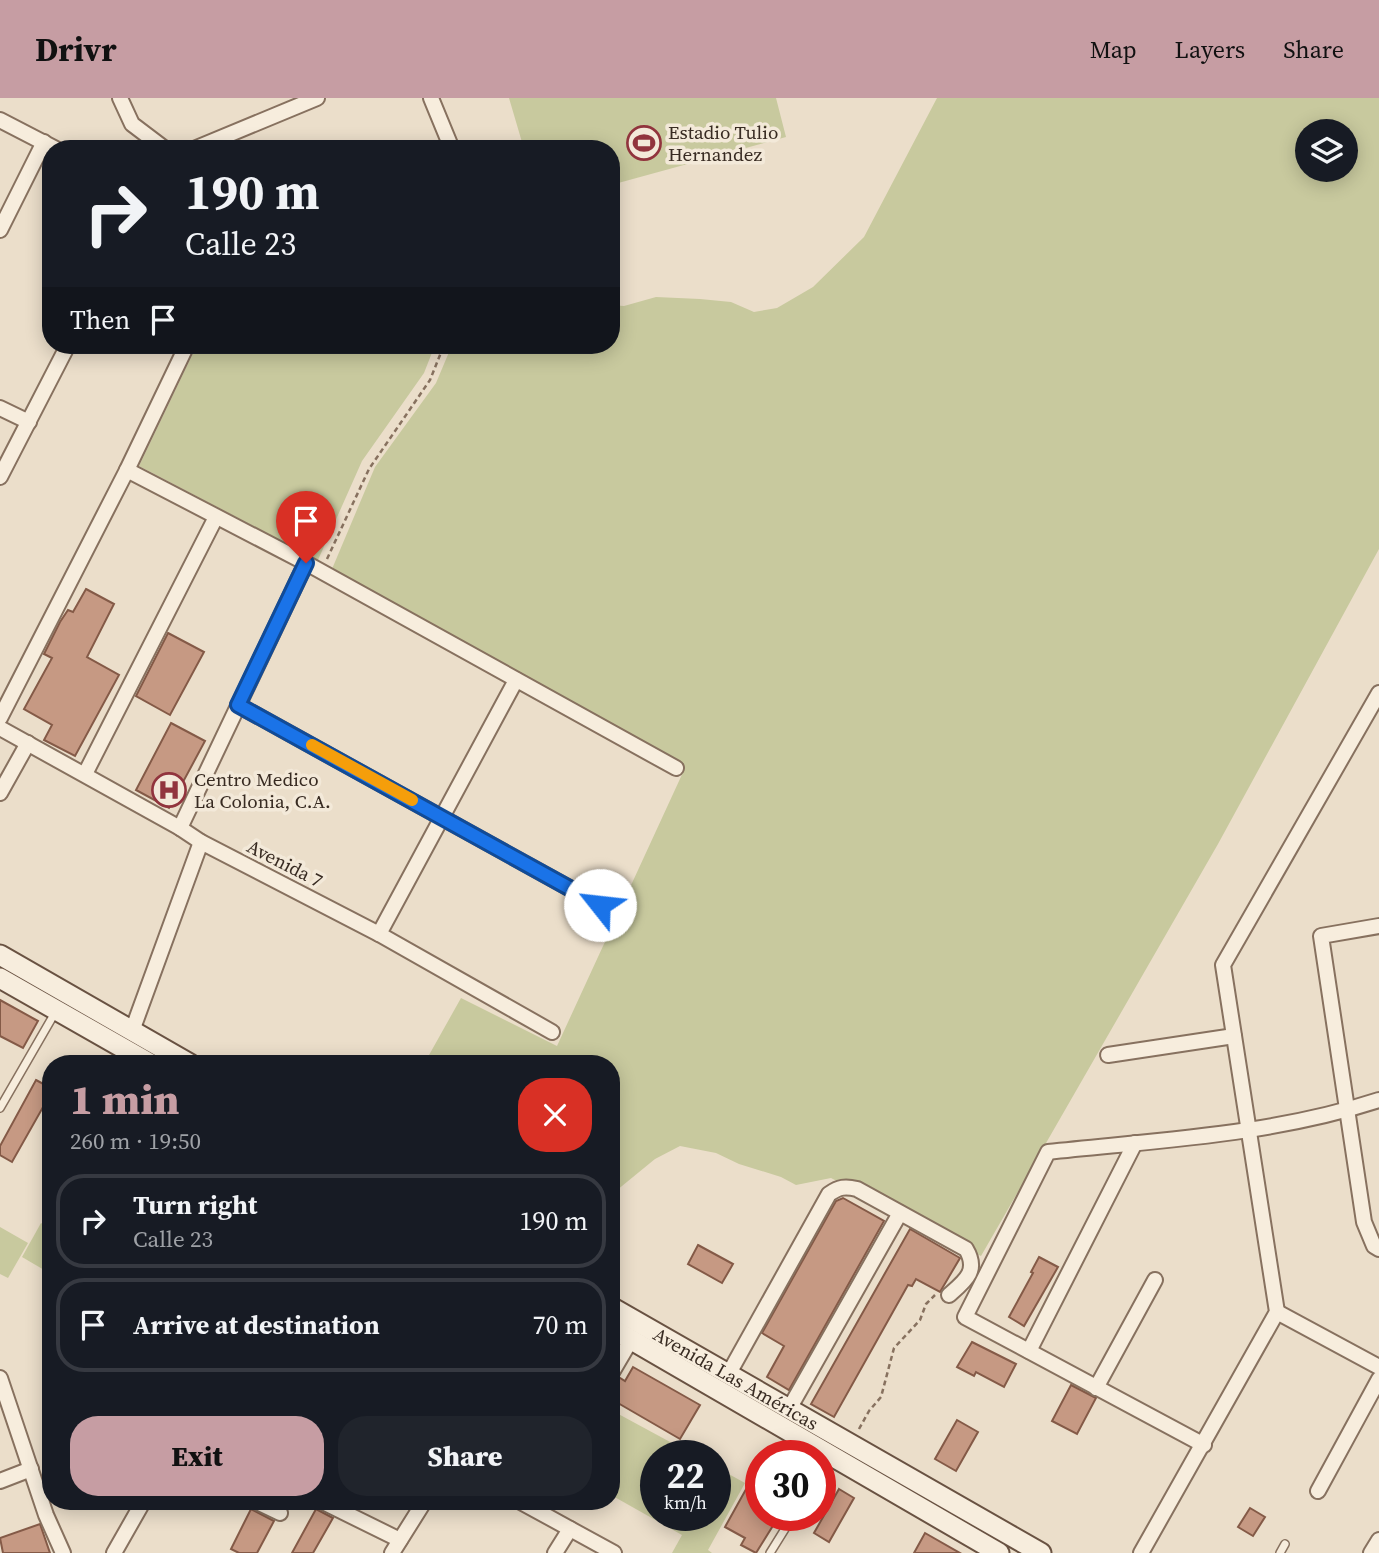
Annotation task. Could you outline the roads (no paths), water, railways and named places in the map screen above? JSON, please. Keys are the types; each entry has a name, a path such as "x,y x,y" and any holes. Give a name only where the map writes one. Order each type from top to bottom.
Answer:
{"main road":[{"path":"0,955 174,1055"},
{"path":"0,978 135,1055"},
{"name":"Avenida Las Américas","path":"620,1312 1041,1553"},
{"name":"Avenida Las Américas","path":"620,1333 999,1553"}],"street":[{"path":"120,98 132,124 153,140"},
{"path":"216,140 317,98"},
{"path":"431,98 448,140"},
{"path":"0,120 42,142"},
{"path":"0,230 42,159"},
{"path":"0,477 63,354"},
{"path":"0,719 127,470 183,354"},
{"path":"0,408 29,422"},
{"path":"127,470 306,563 676,768"},
{"path":"85,774 216,517"},
{"path":"180,828 306,563"},
{"path":"379,934 516,680"},
{"path":"1141,1553 1277,1312 1223,965 1379,693"},
{"path":"238,705 600,905"},
{"name":"Avenida 7","path":"0,728 201,842 379,934 552,1032"},
{"path":"0,793 28,743"},
{"path":"132,1031 201,842"},
{"path":"1379,926 1321,936 1364,1222 1374,1246 1379,1249"},
{"path":"1108,1055 1234,1036"},
{"path":"1204,1445 965,1317 1048,1152 1249,1131 1348,1110 1379,1100"},
{"path":"1029,1351 1135,1143"},
{"path":"728,1375 829,1194 845,1186 857,1189 966,1249 972,1260 970,1271 964,1282 949,1295"},
{"path":"789,1409 900,1213"},
{"path":"1096,1388 1154,1280"},
{"path":"1277,1312 1379,1367"},
{"path":"620,1359 631,1340"},
{"path":"1318,1491 1379,1379"},
{"path":"1,1382 42,1504"},
{"path":"0,1481 30,1469"},
{"path":"44,1510 63,1553"},
{"path":"114,1553 138,1510"},
{"path":"274,1510 280,1513"},
{"path":"336,1510 396,1547 419,1510"},
{"path":"540,1510 614,1553"},
{"path":"555,1553 570,1529"},
{"path":"1371,1553 1379,1540"}],"lane":[{"path":"0,1108 56,1010"},
{"path":"771,1553 784,1531"},
{"path":"1280,1553 1285,1544"}],"place":[{"name":"Estadio Tulio Hernandez","path":"644,143"},
{"name":"Centro Medico La Colonia, C.A.","path":"169,790"}]}
